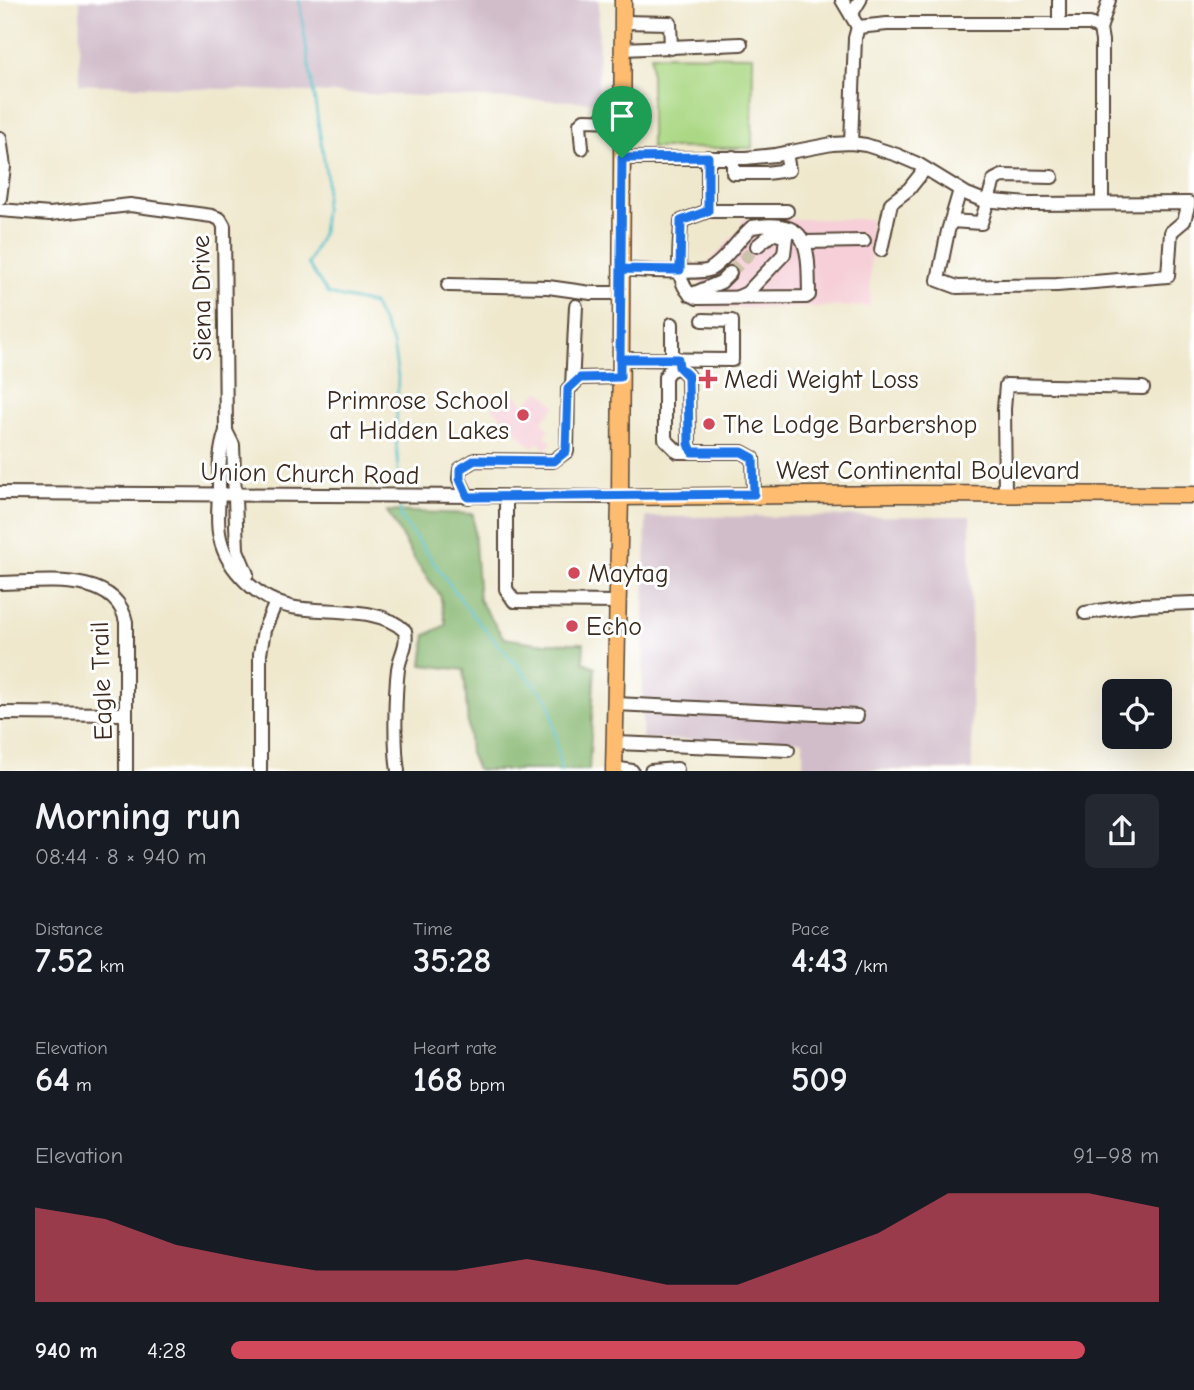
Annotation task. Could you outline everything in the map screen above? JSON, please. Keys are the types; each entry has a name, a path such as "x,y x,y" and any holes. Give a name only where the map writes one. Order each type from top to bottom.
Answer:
{"main road":[{"path":"614,769 620,497 623,0"},
{"name":"West Continental Boulevard","path":"620,497 754,494 1194,495"}],"street":[{"path":"842,0 858,27 855,38 851,144"},
{"path":"851,15 860,0"},
{"path":"1059,0 1059,24"},
{"path":"1102,203 1100,29 1109,0"},
{"path":"623,22 670,23 671,48"},
{"path":"858,27 887,23 1090,24 1100,29"},
{"path":"623,48 741,44"},
{"path":"582,148 580,124 584,120 622,121"},
{"path":"0,138 4,167 0,198"},
{"path":"622,158 733,157 786,153 832,144 866,145 897,155 960,190 989,200 1028,204 1189,203 1184,221 1171,232 1168,276 1057,285 957,287 938,280 960,190"},
{"path":"708,157 708,211"},
{"path":"881,250 891,203 909,189 925,169"},
{"path":"951,221 981,223 994,180 1002,176 1052,177"},
{"name":"Siena Drive","path":"0,210 50,214 130,205 212,216 222,221 225,226 226,431 219,450 218,526 222,545 240,576 270,599"},
{"path":"621,269 680,270 708,270 752,227 780,226 794,231 806,242 806,297 697,298 690,295 684,286 680,270 681,221 708,211 787,211"},
{"path":"737,298 747,293 784,254 786,237 773,233 757,246"},
{"path":"806,242 864,242"},
{"path":"690,295 721,282 730,273"},
{"path":"448,285 548,287 592,293 621,293"},
{"path":"572,386 576,306"},
{"path":"620,359 676,362 732,360 732,321 703,320"},
{"path":"672,324 676,362 688,376 689,444 692,452"},
{"path":"676,362 665,377 665,439 678,452 742,452 753,458 754,494"},
{"path":"468,497 460,479 460,469 475,460 554,461 566,451 568,389 580,378 620,377"},
{"path":"1005,494 1006,385 1143,387"},
{"name":"Siena Drive","path":"226,431 233,445 239,557 244,570 270,599"},
{"name":"Union Church Road","path":"0,493 620,497"},
{"path":"506,497 506,589 514,601 618,601"},
{"name":"Eagle Trail","path":"0,583 83,583 111,595 122,610 126,622 126,771"},
{"path":"260,771 260,654 270,599 294,607 364,614 394,623 405,631 406,644 397,678 398,771"},
{"path":"1085,613 1139,605 1194,603"},
{"path":"616,704 857,716"},
{"path":"0,713 125,714"},
{"path":"616,743 788,750"},
{"path":"614,769 632,771"},
{"path":"651,771 677,769"}],"shaded area":[{"path":"80,0 599,0 598,102 79,84"},
{"path":"742,219 871,219 870,306 701,309 700,266 708,263 742,227"},
{"name":"Primrose School at Hidden Lakes","path":"510,389 525,404 540,390 556,406 542,421 550,430 545,436 552,442 545,449 538,442 532,447 492,408"},
{"path":"970,516 972,770 803,770 803,741 642,739 646,517"}],"green space":[{"path":"651,55 753,56 752,148 651,148"},
{"path":"387,511 473,514 479,600 504,638 537,643 584,643 583,662 595,667 589,770 477,770 470,753 464,670 422,665 426,635 446,625 440,595 418,565"}],"waterway":[{"path":"299,0 327,179 322,233 308,264 328,294 373,304 393,344 398,377 396,434 399,488"},
{"path":"400,506 401,518 473,616 550,702 561,771"}],"tunnel":[{"path":"730,273 757,246"}],"place":[{"name":"Medi Weight Loss","path":"708,379"},
{"name":"Primrose School at Hidden Lakes","path":"523,415"},
{"name":"The Lodge Barbershop","path":"709,424"},
{"name":"Maytag","path":"574,573"},
{"name":"Echo","path":"572,626"}],"route":[{"path":"622,158 620,359 620,377 580,378 568,389 566,451 554,461 475,460 460,469 460,479 468,497 754,494 753,458 742,452 692,452 689,444 688,376 679,367 678,359 620,359 621,269 680,270 681,221 708,211 708,157 622,158"}]}
